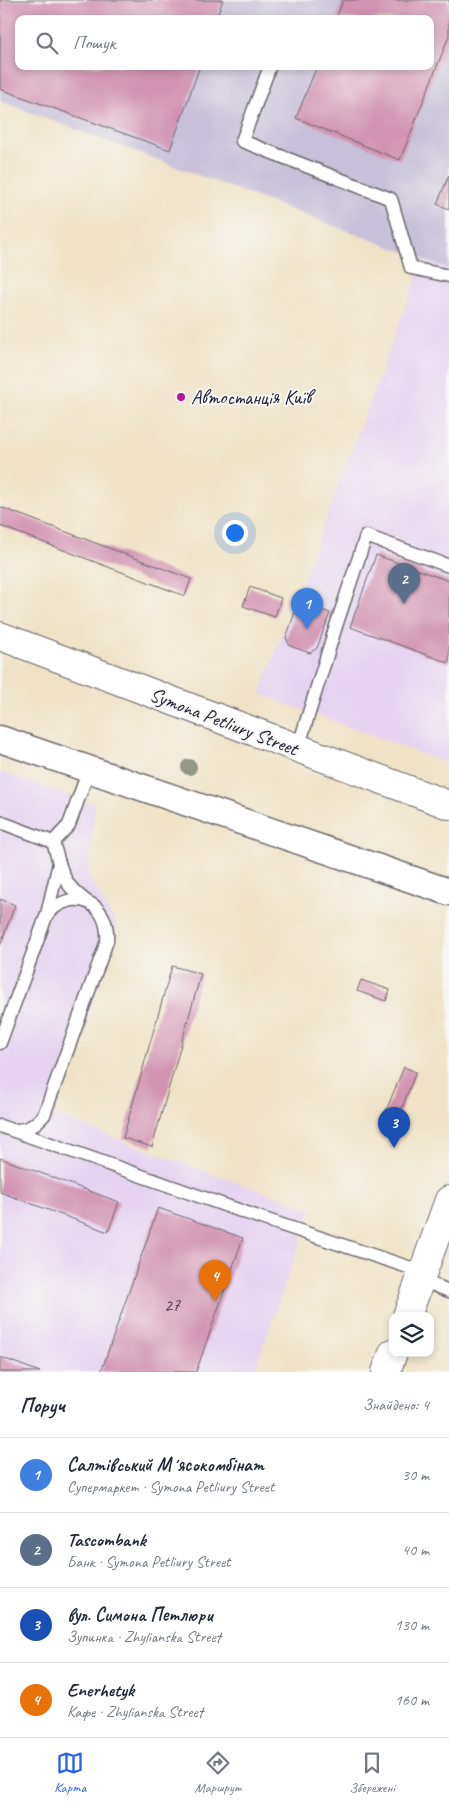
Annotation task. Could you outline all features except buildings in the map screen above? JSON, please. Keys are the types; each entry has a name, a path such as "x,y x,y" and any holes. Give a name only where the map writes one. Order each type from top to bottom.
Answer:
{"main road":[{"name":"Symona Petliury Street","path":"0,636 449,805"},
{"path":"408,1312 449,1200"},
{"path":"386,1372 392,1357"}],"street":[{"path":"0,739 449,892"}],"lane":[{"path":"269,70 242,141 391,199 411,268 449,276"},
{"path":"298,748 336,623 366,536 449,566"},
{"path":"53,842 69,825 89,769"},
{"path":"0,822 53,842"},
{"path":"3,1128 16,1131 28,1129 44,1115 107,941 108,929 105,918 98,908 75,892 64,879 53,842"},
{"path":"0,1043 47,914 60,863"},
{"path":"47,914 54,906 65,900 77,899 88,902"},
{"path":"3,1128 422,1276 449,1291"}],"shaded area":[{"path":"0,0 449,0 449,269 0,101"},
{"path":"423,260 449,269 449,764 260,694"},
{"path":"0,772 95,805 88,876 116,923 115,937 54,1115 312,1209 254,1372 0,1372"}],"place":[{"name":"Автостанція Київ","path":"181,397"},
{"name":"Tascombank","path":"404,604"},
{"name":"Салтівський Мʼясокомбінат","path":"307,629"},
{"name":"вул. Симона Петлюри","path":"394,1148"},
{"name":"Enerhetyk","path":"215,1301"}]}
